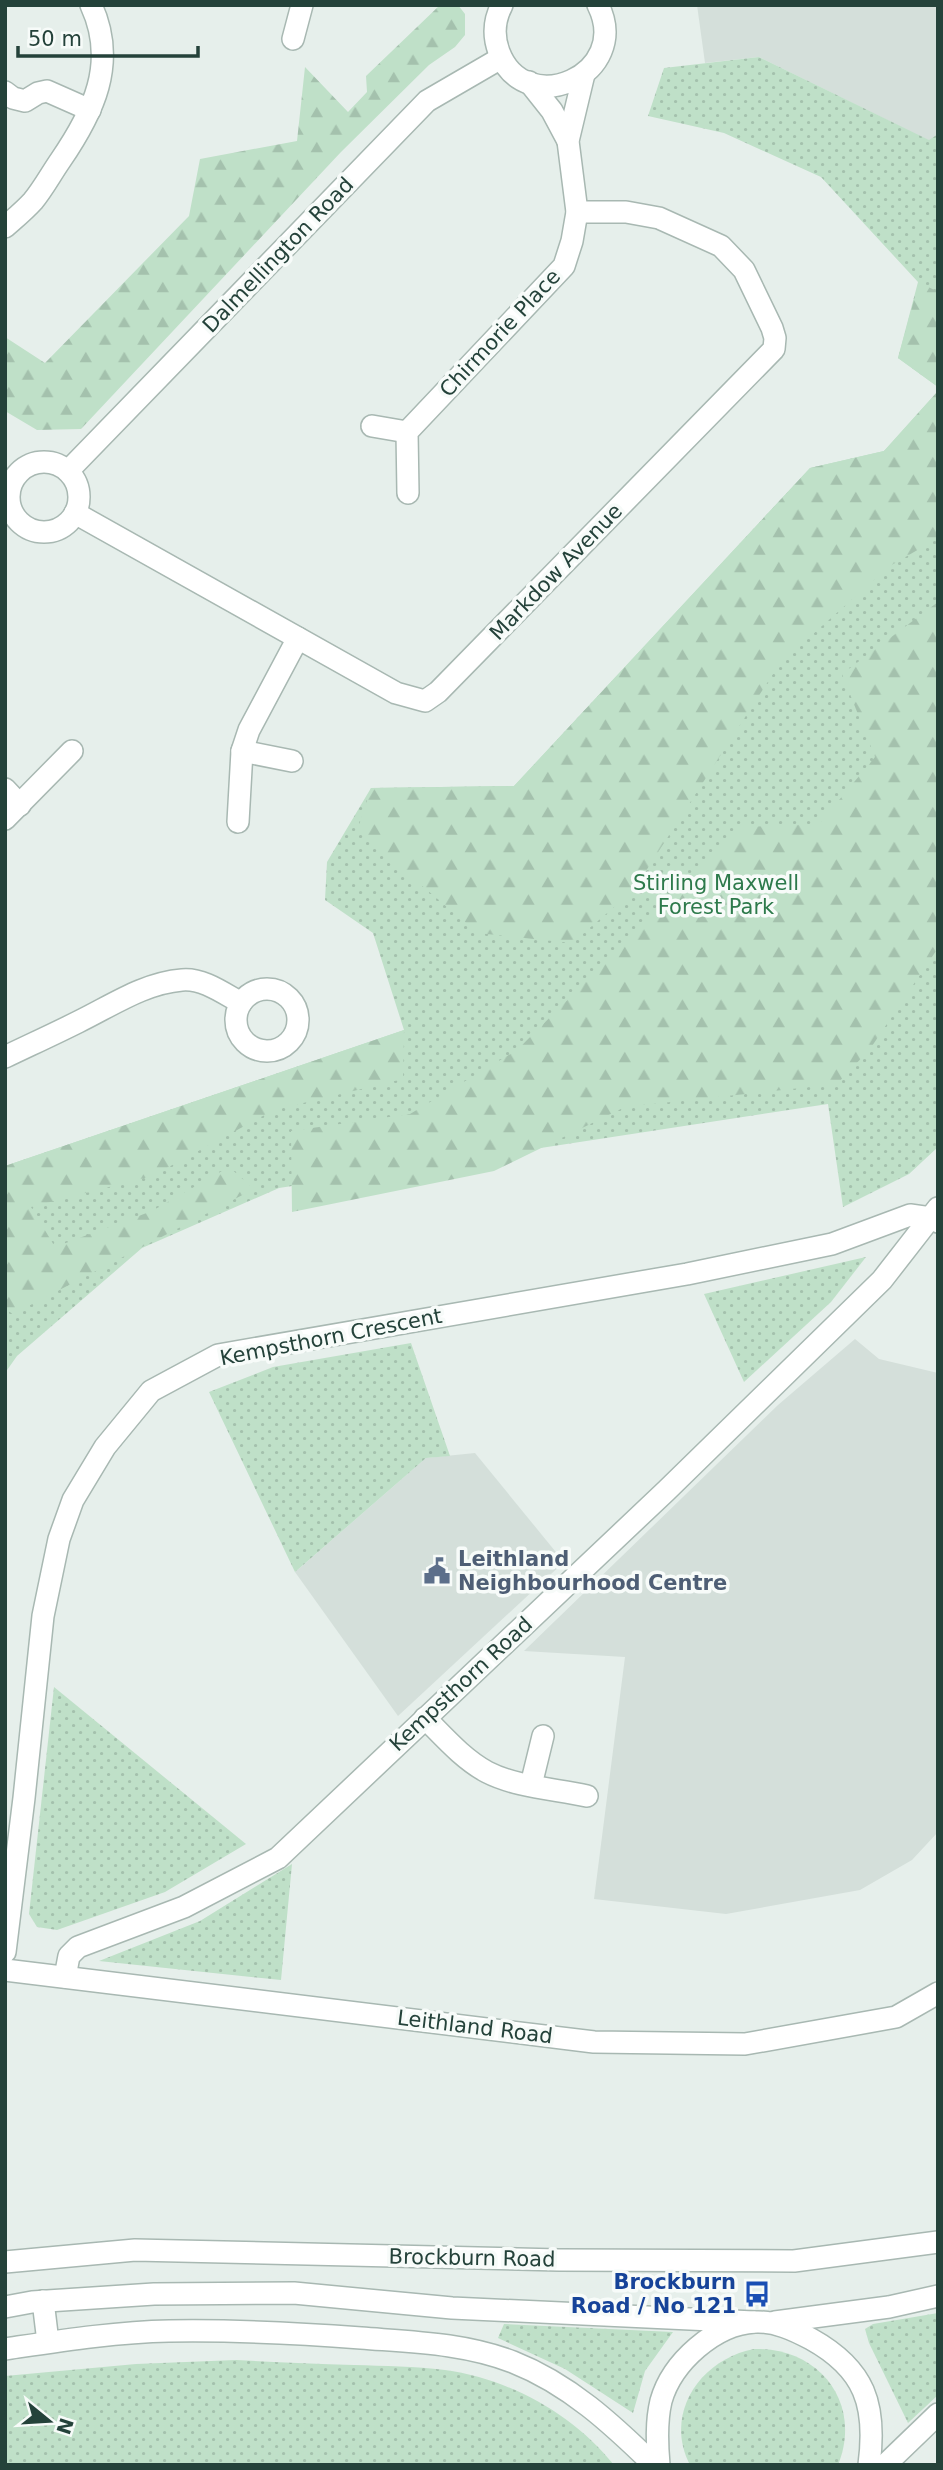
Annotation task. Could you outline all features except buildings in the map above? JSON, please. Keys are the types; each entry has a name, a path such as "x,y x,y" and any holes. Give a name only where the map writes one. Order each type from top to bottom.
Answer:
{"street":[{"path":"5,228 34,201 83,128 90,110 102,76 103,52 98,21 91,5"},
{"path":"293,39 302,5"},
{"path":"481,5 495,28"},
{"path":"502,5 495,28 501,58 511,71 540,86 556,86 574,81 589,71 599,56 604,38 605,23 598,5"},
{"name":"Dalmellington Road","path":"68,471 427,100 501,58"},
{"name":"Chirmorie Place","path":"407,432 564,266 577,212 568,141 584,74"},
{"name":"Chirmorie Place","path":"529,82 552,111 568,141"},
{"path":"5,92 13,98 26,101 47,91 90,110"},
{"name":"Markdow Avenue","path":"75,513 396,693 425,701 438,692 774,349 772,328 744,270 721,246 659,218 626,212 577,212"},
{"path":"372,426 407,432 408,493"},
{"path":"43,462 57,464 68,471 77,483 80,499 75,513 65,526 49,532 12,528 9,497 19,472 43,462"},
{"path":"238,822 242,751 249,730 299,638"},
{"path":"5,789 13,812 72,751"},
{"path":"242,751 292,761"},
{"path":"5,1057 81,1021 107,1005 153,986 183,980 206,984 241,1003"},
{"name":"Kempsthorn Crescent","path":"5,1952 43,1616 59,1539 73,1500 105,1447 151,1391 218,1355 687,1274 832,1244 910,1215 935,1216"},
{"name":"Kempsthorn Road","path":"65,1978 69,1956 78,1947 184,1908 278,1858 656,1500 882,1280 935,1216"},
{"path":"425,1718 462,1755 486,1771 506,1780 587,1796"},
{"path":"531,1785 542,1736"},
{"name":"Leithland Road","path":"5,1970 608,2042 745,2044 896,2017 938,1993"},
{"name":"Brockburn Road","path":"5,2262 135,2250 559,2260 794,2261 938,2242"},
{"path":"5,2307 43,2301 154,2294 293,2293 452,2308 764,2322 805,2336 827,2348 857,2376 870,2414 873,2436 869,2465"},
{"path":"657,2465 657,2420 662,2398 673,2375 702,2343 735,2325 889,2307 938,2296"},
{"path":"43,2301 48,2342"},
{"path":"5,2349 48,2342 167,2331 283,2332 467,2348 514,2363 576,2396 657,2465"},
{"path":"885,2465 938,2414"}],"shaded area":[{"path":"697,5 938,5 938,134 930,141 759,57 705,63"},
{"path":"855,1339 879,1359 938,1373 938,1832 912,1860 860,1890 726,1914 594,1899 625,1657 524,1651 778,1405"},
{"path":"475,1453 564,1562 398,1716 295,1572 426,1458"}],"green space":[{"path":"440,5 458,5 465,14 465,35 455,47 429,65 341,152 81,429 37,430 5,411 5,337 45,363 189,216 200,159 297,141 305,67 348,112 367,92 366,76"},
{"path":"759,57 929,140 938,134 938,387 898,358 918,282 821,177 724,133 648,116 664,68"},
{"path":"919,282 938,292 938,387 898,358"},
{"name":"Stirling Maxwell Forest Park","path":"938,391 938,1147 909,1174 843,1207 828,1104 279,1188 142,1248 17,1356 5,1373 5,1166 404,1030 373,933 325,900 327,862 371,788 514,786 810,468 884,451"},
{"path":"938,391 938,538 890,566 780,663 633,891 572,943 478,933 357,831 371,788 514,786 810,468 884,451"},
{"path":"938,602 938,948 870,1049 837,1084 625,1107 494,1171 292,1212 291,1131 410,1114 517,1050 742,827 819,824 875,757 842,674"},
{"path":"404,1030 403,1079 274,1110 152,1176 31,1207 55,1247 152,1211 229,1167 254,1189 13,1314 5,1309 5,1166"},
{"path":"866,1257 831,1302 744,1382 704,1294"},
{"path":"411,1343 450,1456 426,1458 295,1572 209,1392 273,1367"},
{"path":"54,1687 246,1844 165,1892 57,1930 37,1927 29,1914"},
{"path":"292,1864 281,1980 99,1961 200,1921"},
{"path":"938,2313 938,2395 908,2423 869,2343 865,2329 873,2324"},
{"path":"504,2324 673,2332 645,2371 633,2413 565,2369 498,2338"},
{"path":"754,2349 777,2351 798,2358 816,2368 830,2383 840,2401 845,2420 844,2442 838,2465 690,2465 683,2445 681,2426 684,2408 692,2391 703,2376 718,2364"},
{"path":"236,2360 411,2367 445,2370 493,2381 560,2415 598,2447 614,2465 5,2465 5,2376 136,2364"}],"place":[{"name":"Leithland Neighbourhood Centre","path":"437,1571"},
{"name":"Brockburn Road / No 121","path":"757,2294"}]}
